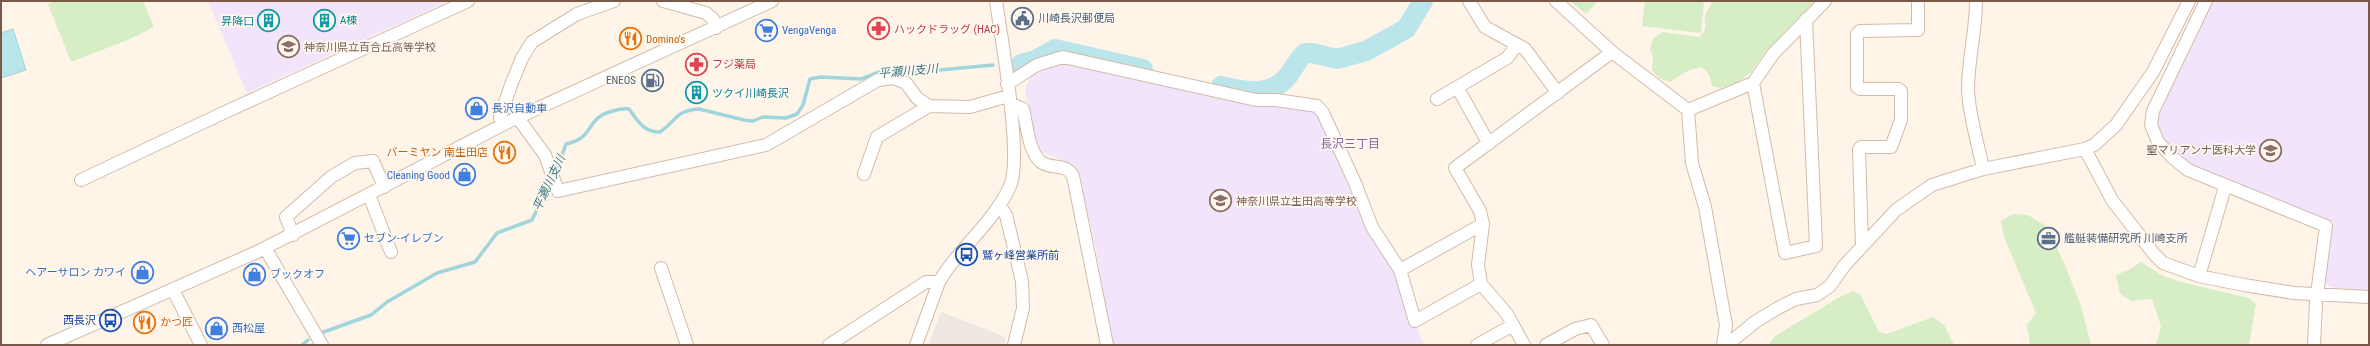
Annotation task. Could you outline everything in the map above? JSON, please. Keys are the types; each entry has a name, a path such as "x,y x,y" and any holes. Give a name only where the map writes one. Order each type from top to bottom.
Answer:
{"street":[{"path":"81,180 468,1"},
{"path":"502,125 500,117 511,85 522,58 532,42 577,14 614,1"},
{"path":"663,1 706,13 712,19 716,28"},
{"path":"47,345 265,248 502,125 772,1"},
{"path":"916,345 939,282 953,261 999,205 1011,185 1015,166 1008,90 996,1"},
{"path":"1469,1 1485,27 1525,49 1558,93"},
{"path":"1556,1 1612,52 1688,110 1692,163 1705,207 1726,325 1723,345"},
{"path":"1688,110 1753,83 1773,54 1825,1"},
{"path":"1862,247 1859,149 1861,147 1891,147 1901,120 1901,91 1898,89 1860,89 1857,87 1857,34 1860,31 1918,30 1918,1"},
{"path":"1976,1 1976,26 1971,50 1968,90 1982,169"},
{"path":"1727,345 1755,322 1778,308 1796,299 1817,295 1830,286 1844,266 1896,210 1932,185 1982,169 2085,149 2094,145 2116,125 2153,72 2189,1"},
{"path":"2206,1 2153,111 2151,125 2158,142 2172,157 2195,174 2326,226 2318,293 2314,345"},
{"path":"1753,83 1785,253 1816,246 1806,19"},
{"path":"1437,99 1507,58 1516,45"},
{"path":"1524,345 1507,314 1481,284 1478,265 1483,224 1480,211 1455,168 1612,52"},
{"path":"864,174 877,137 928,106 970,107 1008,90 1038,65 1063,57 1256,100 1276,100 1317,106 1324,113 1355,183 1372,227 1400,270 1416,321 1481,284"},
{"path":"518,118 545,155 558,191 766,145 878,80 893,78 906,83 917,98 928,106"},
{"path":"1457,87 1489,144"},
{"path":"1008,90 1023,109 1031,145 1037,157 1042,162 1063,166 1070,170 1073,176 1107,345"},
{"path":"2085,149 2112,200 2154,254 2163,263 2199,276 2294,293 2318,293 2369,297"},
{"path":"293,234 286,217 331,177 355,163 373,161 384,187"},
{"path":"2199,276 2225,187"},
{"path":"369,195 391,252"},
{"path":"999,205 1006,215 1022,281 1023,308 1014,345"},
{"path":"1400,270 1483,224"},
{"path":"265,248 322,345"},
{"path":"661,268 687,345"},
{"path":"829,345 926,282 939,282"},
{"path":"171,291 174,292 201,345"},
{"path":"1546,345 1576,329 1591,324 1603,345"},
{"path":"1477,345 1513,325"}],"shaded area":[{"name":"神奈川県立百合丘高等学校","path":"208,1 448,1 247,93"},
{"name":"聖マリアンナ医科大学","path":"2213,1 2369,1 2369,291 2331,287 2324,283 2334,222 2207,173 2183,161 2162,138 2157,126 2159,111"},
{"name":"神奈川県立生田高等学校","path":"1059,62 1223,99 1312,111 1318,115 1367,231 1390,261 1424,345 1112,345 1096,249 1078,171 1073,164 1042,152 1037,144 1025,89 1030,78"},
{"path":"941,312 1006,337 1005,345 928,345"}],"green space":[{"path":"55,1 143,1 154,27 130,39 71,62 48,4"},
{"path":"1570,1 1596,1 1597,2 1586,14"},
{"path":"1645,1 1704,1 1701,33 1642,26"},
{"path":"1712,1 1815,1 1766,51 1750,73 1738,82 1721,88 1712,86 1709,75 1702,67 1689,70 1670,82 1660,79 1652,71 1653,56 1650,49 1653,39 1662,32 1699,37 1705,30 1705,16"},
{"path":"2013,214 2028,215 2046,226 2065,265 2082,309 2091,345 2030,345 2027,325 2036,313 2004,237 2001,221"},
{"path":"2141,262 2163,276 2181,282 2249,298 2256,304 2249,345 2156,345 2161,326 2152,299 2132,301 2120,294 2116,275"},
{"path":"1853,291 1860,294 1879,332 1887,334 1933,317 1944,325 1954,345 1768,345 1775,336 1838,298"}],"water":[{"path":"13,29 26,70 1,78 1,33"}],"waterway":[{"name":"平瀬川支川","path":"1221,86 1248,91 1266,90 1281,83 1305,53 1312,53 1337,59 1366,51 1406,29 1423,1"},
{"name":"平瀬川支川","path":"1021,64 1036,60 1055,49 1143,69"},
{"name":"平瀬川支川","path":"1009,66 1021,64"},
{"name":"平瀬川支川","path":"555,174 566,144 582,137 598,118 604,114 617,110 629,109 645,128 654,132 660,132 666,128 680,114 699,109 753,121 763,117 786,118 797,114 803,105 810,79 821,77 861,79 882,71 929,71 993,65"},
{"name":"平瀬川支川","path":"318,334 371,315 387,302 437,273 475,262 497,233 532,220 551,180"},
{"name":"平瀬川支川","path":"302,345 308,340"}],"place":[{"name":"川崎長沢郵便局","path":"1023,18"},
{"name":"A棟","path":"324,20"},
{"name":"昇降口","path":"269,21"},
{"name":"ハックドラッグ (HAC)","path":"879,29"},
{"name":"VengaVenga","path":"767,30"},
{"name":"Domino's","path":"631,39"},
{"name":"神奈川県立百合丘高等学校","path":"288,47"},
{"name":"フジ薬局","path":"696,64"},
{"name":"ENEOS","path":"652,80"},
{"name":"ツクイ川崎長沢","path":"697,93"},
{"name":"長沢自動車","path":"476,108"},
{"name":"聖マリアンナ医科大学","path":"2271,150"},
{"name":"バーミヤン 南生田店","path":"504,152"},
{"name":"Cleaning Good","path":"465,175"},
{"name":"神奈川県立生田高等学校","path":"1220,201"},
{"name":"セブン-イレブン","path":"348,238"},
{"name":"艦艇装備研究所 川崎支所","path":"2048,238"},
{"name":"鷲ヶ峰営業所前","path":"967,255"},
{"name":"ヘアーサロン カワイ","path":"142,272"},
{"name":"ブックオフ","path":"255,274"},
{"name":"西長沢","path":"111,320"},
{"name":"かつ匠","path":"145,322"},
{"name":"西松屋","path":"217,328"}],"district":[{"name":"長沢三丁目","path":"1350,144"}]}
